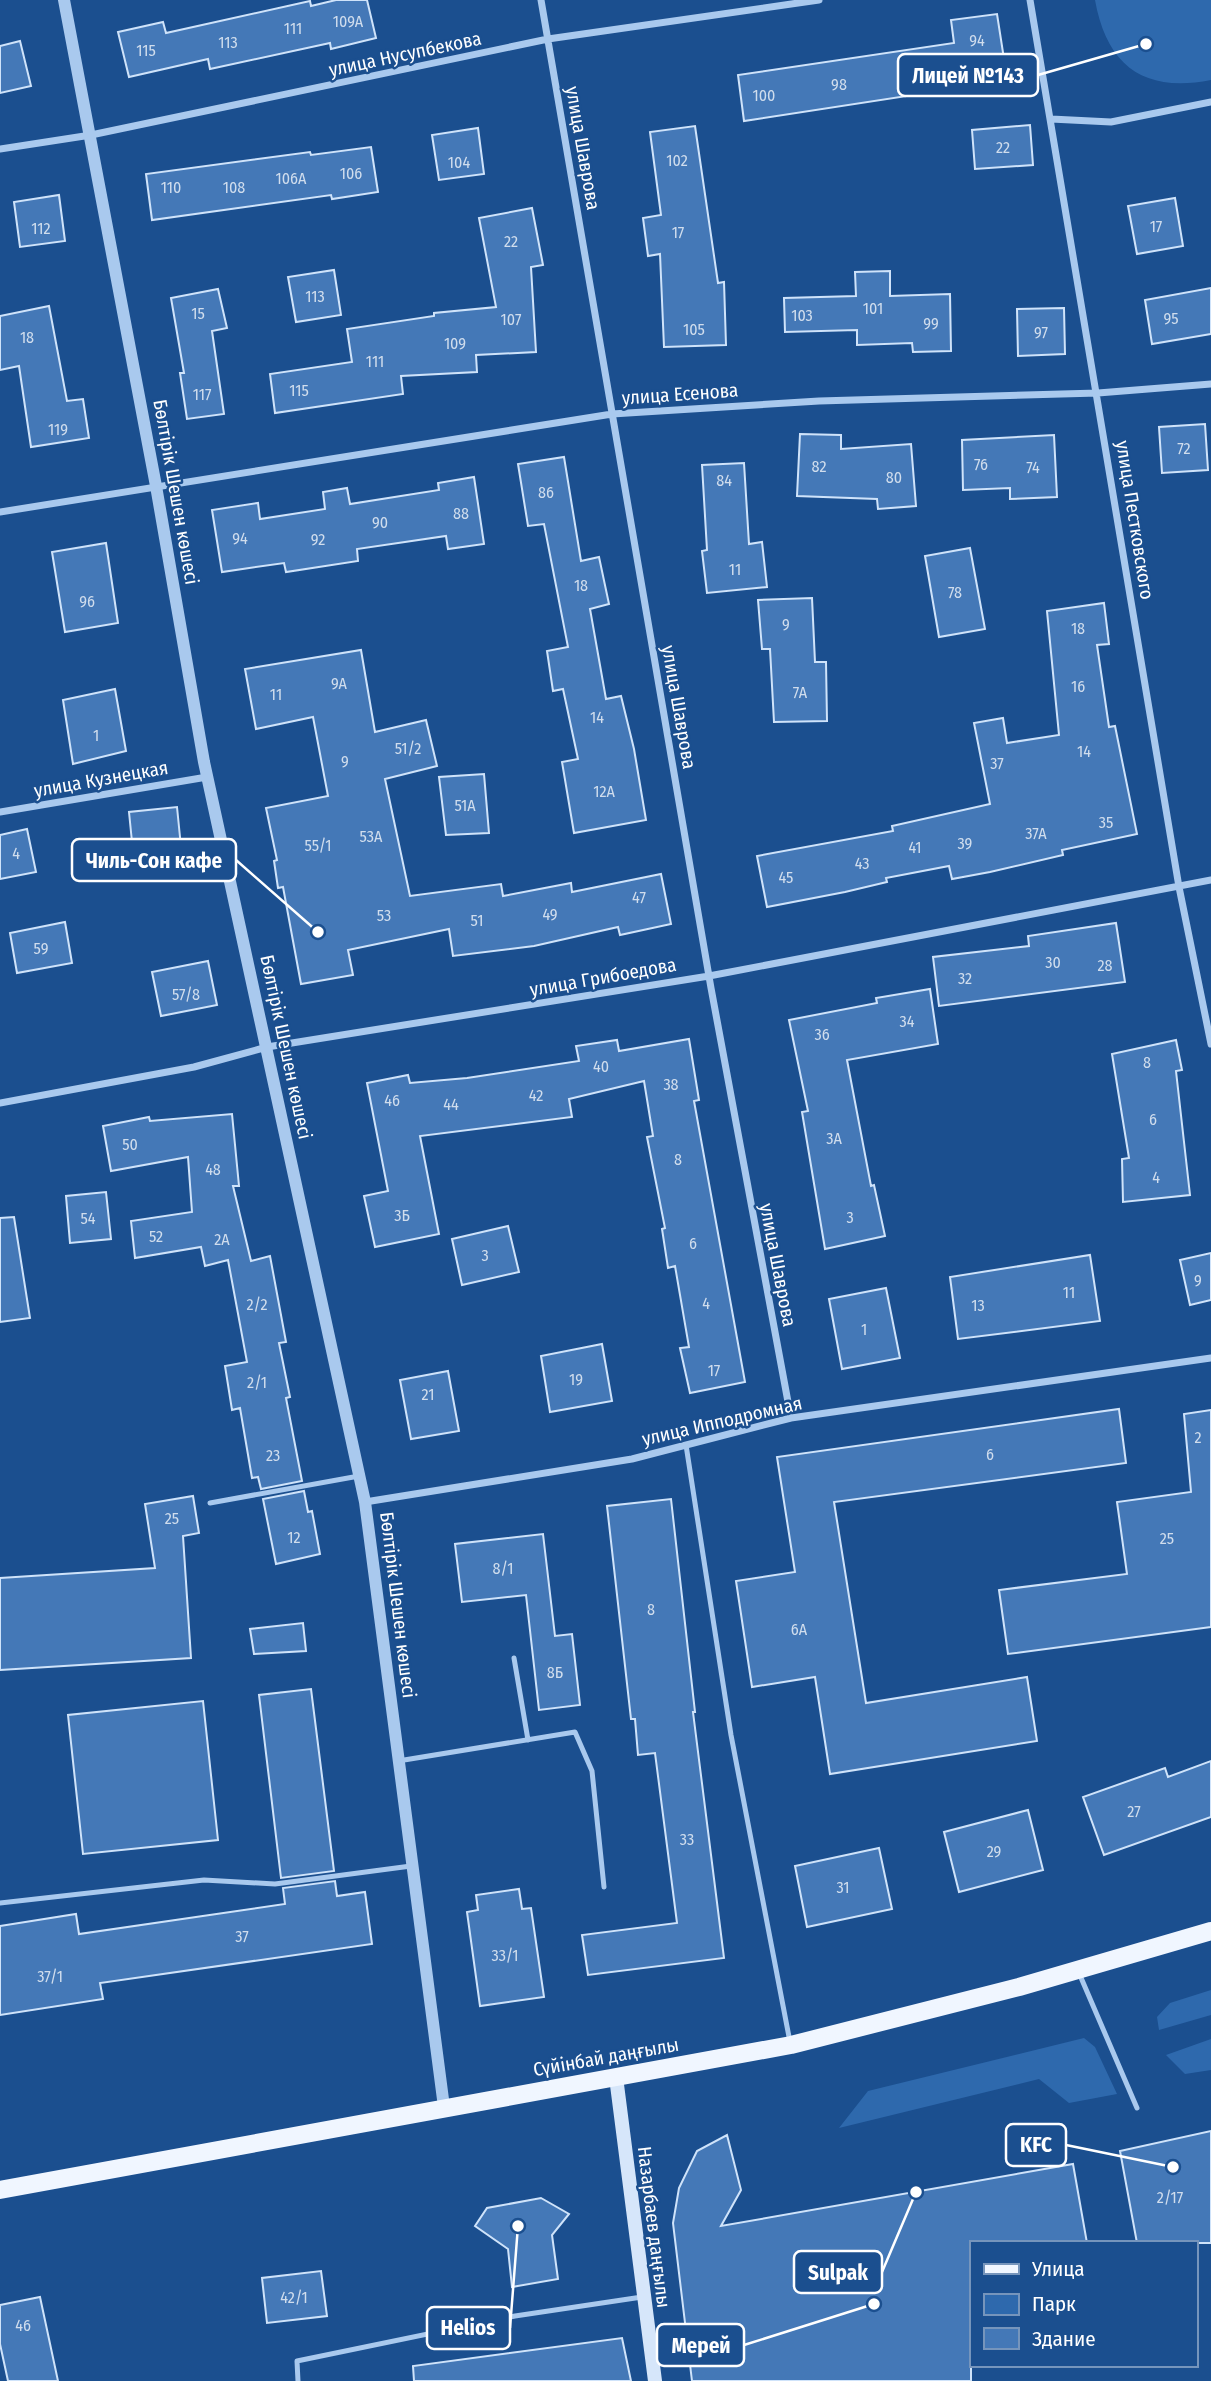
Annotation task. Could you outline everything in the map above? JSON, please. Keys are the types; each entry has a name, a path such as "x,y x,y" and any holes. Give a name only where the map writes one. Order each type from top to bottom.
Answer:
{"main road":[{"name":"Сүйінбай даңғылы","path":"0,2190 791,2045 881,2024 1211,1931"},
{"name":"Назарбаев даңғылы","path":"616,2077 655,2381"}],"street":[{"name":"Бөлтірік Шешен көшесі","path":"64,0 156,486 207,777 365,1502 444,2107"},
{"name":"улица Шаврова","path":"541,0 709,976 791,1418"},
{"name":"улица Нусупбекова","path":"0,149 91,135 548,39 818,0"},
{"name":"улица Пестковского","path":"1030,0 1179,887 1211,1044"},
{"path":"1051,119 1111,122 1211,102"},
{"name":"улица Есенова","path":"0,512 612,414 819,401 1098,393 1211,384"},
{"name":"улица Кузнецкая","path":"0,812 207,777"},
{"name":"улица Грибоедова","path":"0,1102 194,1067 267,1047 709,976 1211,880"},
{"name":"улица Ипподромная","path":"365,1502 632,1459 791,1418 1211,1358"}],"lane":[{"path":"686,1445 730,1735 791,2045"},
{"path":"210,1503 359,1476"},
{"path":"514,1658 528,1740"},
{"path":"398,1761 575,1732 592,1771 604,1887"},
{"path":"0,1903 204,1880 275,1884 412,1866"},
{"path":"1078,1970 1137,2108"},
{"path":"298,2381 297,2361 515,2316 643,2297"}],"green space":[{"path":"1095,0 1211,0 1211,80 1167,82 1148,78 1133,70 1109,43"},
{"path":"1211,1990 1211,2015 1159,2030 1157,2017 1170,2003"},
{"path":"1084,2038 1095,2047 1117,2094 1069,2103 1039,2079 839,2128 868,2091"},
{"path":"1211,2039 1211,2070 1185,2074 1166,2055"}],"building":[{"path":"336,0 367,0 376,38 331,49 330,43 210,69 208,59 129,77 118,32 163,22 166,33 310,1 311,6"},
{"path":"997,14 1004,59 930,70 933,92 744,121 738,75 954,43 951,20"},
{"path":"20,41 31,86 0,93 0,46"},
{"path":"1030,125 1033,165 975,169 972,130"},
{"path":"695,126 718,283 724,282 726,345 664,347 660,254 648,256 643,218 661,215 650,132"},
{"path":"478,128 484,174 439,180 432,135"},
{"path":"371,147 378,192 332,199 331,195 152,220 146,174 310,152 311,155"},
{"path":"59,195 65,241 20,247 14,202"},
{"path":"1175,198 1183,246 1137,254 1128,206"},
{"path":"532,208 543,265 531,267 536,352 476,355 477,372 401,376 403,394 275,413 270,374 352,362 347,329 434,316 434,313 496,307 479,218"},
{"path":"334,270 341,315 296,322 288,277"},
{"path":"890,271 890,296 950,294 951,351 913,352 912,343 857,345 857,330 785,332 784,298 856,296 855,272"},
{"path":"1211,288 1211,334 1152,344 1145,300"},
{"path":"218,289 227,328 212,331 224,414 187,419 180,373 184,373 171,298"},
{"path":"49,306 67,401 83,399 89,438 31,447 19,366 0,370 0,316"},
{"path":"1064,308 1065,354 1018,356 1017,309"},
{"path":"1205,424 1208,470 1162,473 1159,427"},
{"path":"800,434 841,435 841,449 911,444 916,506 878,509 877,499 797,496"},
{"path":"1054,435 1057,497 1010,499 1010,488 963,490 962,440"},
{"path":"564,457 581,561 599,557 609,604 590,609 606,699 621,696 634,749 646,820 574,833 562,762 578,759 563,689 553,691 547,651 568,647 544,524 528,526 518,464"},
{"path":"744,463 749,544 762,542 767,587 707,593 702,551 707,550 702,465"},
{"path":"474,477 484,544 448,549 446,536 357,549 358,561 286,572 284,563 222,572 212,510 258,503 260,519 325,509 323,492 347,488 350,504 439,490 438,483"},
{"path":"106,543 118,623 65,632 52,552"},
{"path":"970,548 985,629 939,637 925,556"},
{"path":"812,598 815,662 826,662 827,721 774,722 770,649 762,649 758,600"},
{"path":"1104,603 1109,644 1097,645 1109,727 1115,726 1137,834 1062,850 1063,855 990,872 952,879 949,866 886,878 887,882 845,892 767,907 757,856 893,831 892,826 990,804 974,723 1003,718 1007,743 1059,735 1047,611"},
{"path":"361,650 375,732 426,720 437,766 385,779 410,896 501,884 503,896 571,883 572,892 661,874 671,924 620,935 618,927 534,946 453,956 449,929 348,950 353,975 301,984 283,887 278,888 274,861 277,860 266,808 328,796 313,717 256,729 245,669"},
{"path":"115,689 126,751 73,764 63,700"},
{"path":"484,774 489,833 446,835 439,777"},
{"path":"177,807 182,857 134,862 129,812"},
{"path":"27,829 36,872 0,879 0,835"},
{"path":"65,922 72,963 17,973 10,933"},
{"path":"1116,923 1125,982 939,1006 933,957 1029,946 1028,936"},
{"path":"208,961 217,1005 161,1016 152,972"},
{"path":"930,989 938,1044 847,1060 871,1186 874,1185 885,1236 825,1249 802,1112 808,1111 789,1020 877,1003 876,998"},
{"path":"689,1039 699,1100 694,1101 745,1382 690,1393 680,1348 689,1347 675,1266 668,1268 662,1229 665,1228 647,1137 653,1136 644,1081 569,1099 572,1117 420,1136 439,1234 375,1247 364,1196 388,1191 367,1083 408,1075 410,1083 467,1078 579,1061 576,1046 617,1040 619,1051"},
{"path":"1176,1040 1182,1070 1176,1071 1190,1195 1123,1202 1122,1159 1129,1158 1112,1054"},
{"path":"232,1114 239,1186 233,1186 251,1261 270,1256 286,1342 279,1343 290,1397 286,1398 302,1481 261,1489 258,1477 252,1478 240,1408 232,1410 225,1366 247,1362 228,1260 205,1266 201,1247 135,1258 131,1221 192,1212 188,1157 111,1171 103,1126 149,1117 150,1121"},
{"path":"106,1192 111,1239 70,1243 66,1196"},
{"path":"14,1217 30,1318 0,1322 0,1218"},
{"path":"508,1226 519,1272 462,1285 452,1239"},
{"path":"1211,1253 1211,1300 1190,1305 1180,1260"},
{"path":"1090,1255 1100,1321 958,1339 950,1277"},
{"path":"886,1288 900,1358 842,1369 829,1299"},
{"path":"602,1344 612,1401 550,1412 541,1356"},
{"path":"448,1371 459,1431 411,1439 400,1380"},
{"path":"1119,1409 1126,1463 834,1502 866,1703 1027,1677 1037,1741 830,1774 815,1677 752,1687 736,1581 795,1572 777,1457"},
{"path":"1211,1410 1211,1627 1008,1654 999,1590 1127,1574 1117,1502 1191,1492 1184,1414"},
{"path":"304,1491 308,1512 312,1511 320,1554 276,1564 263,1499"},
{"path":"193,1496 199,1533 183,1536 191,1658 0,1670 0,1578 155,1568 145,1504"},
{"path":"671,1499 693,1712 724,1958 588,1975 582,1935 677,1923 655,1753 638,1755 635,1719 631,1719 607,1506"},
{"path":"543,1534 555,1636 572,1634 580,1705 539,1710 526,1595 462,1602 455,1544"},
{"path":"303,1623 306,1651 254,1654 250,1629"},
{"path":"311,1689 334,1871 281,1878 259,1695"},
{"path":"203,1701 218,1840 83,1854 68,1715"},
{"path":"1211,1761 1211,1817 1104,1855 1083,1797 1165,1768 1168,1777"},
{"path":"1028,1810 1043,1870 959,1892 944,1832"},
{"path":"879,1848 892,1909 807,1927 795,1866"},
{"path":"335,1881 337,1896 365,1892 372,1944 100,1983 103,1999 0,2015 0,1926 76,1914 79,1934 285,1904 283,1888"},
{"path":"519,1889 522,1909 531,1908 544,1997 480,2006 467,1912 478,1910 476,1895"},
{"path":"1211,2131 1211,2243 1137,2241 1120,2151"},
{"path":"727,2135 741,2190 721,2226 1073,2164 1087,2241 970,2241 971,2381 692,2381 673,2223 679,2188 697,2151"},
{"path":"541,2198 569,2214 552,2235 558,2279 512,2287 508,2249 475,2226 487,2208"},
{"path":"321,2271 327,2316 267,2323 262,2278"},
{"path":"40,2297 58,2381 8,2381 0,2344 0,2305"},
{"path":"622,2338 631,2381 414,2381 413,2366"}],"place":[{"name":"Лицей №143","path":"1146,44"},
{"name":"Чиль-Сон кафе","path":"318,932"},
{"name":"KFC","path":"1173,2167"},
{"name":"Sulpak","path":"916,2192"},
{"name":"Helios","path":"518,2226"},
{"name":"Мерей","path":"874,2304"}]}
